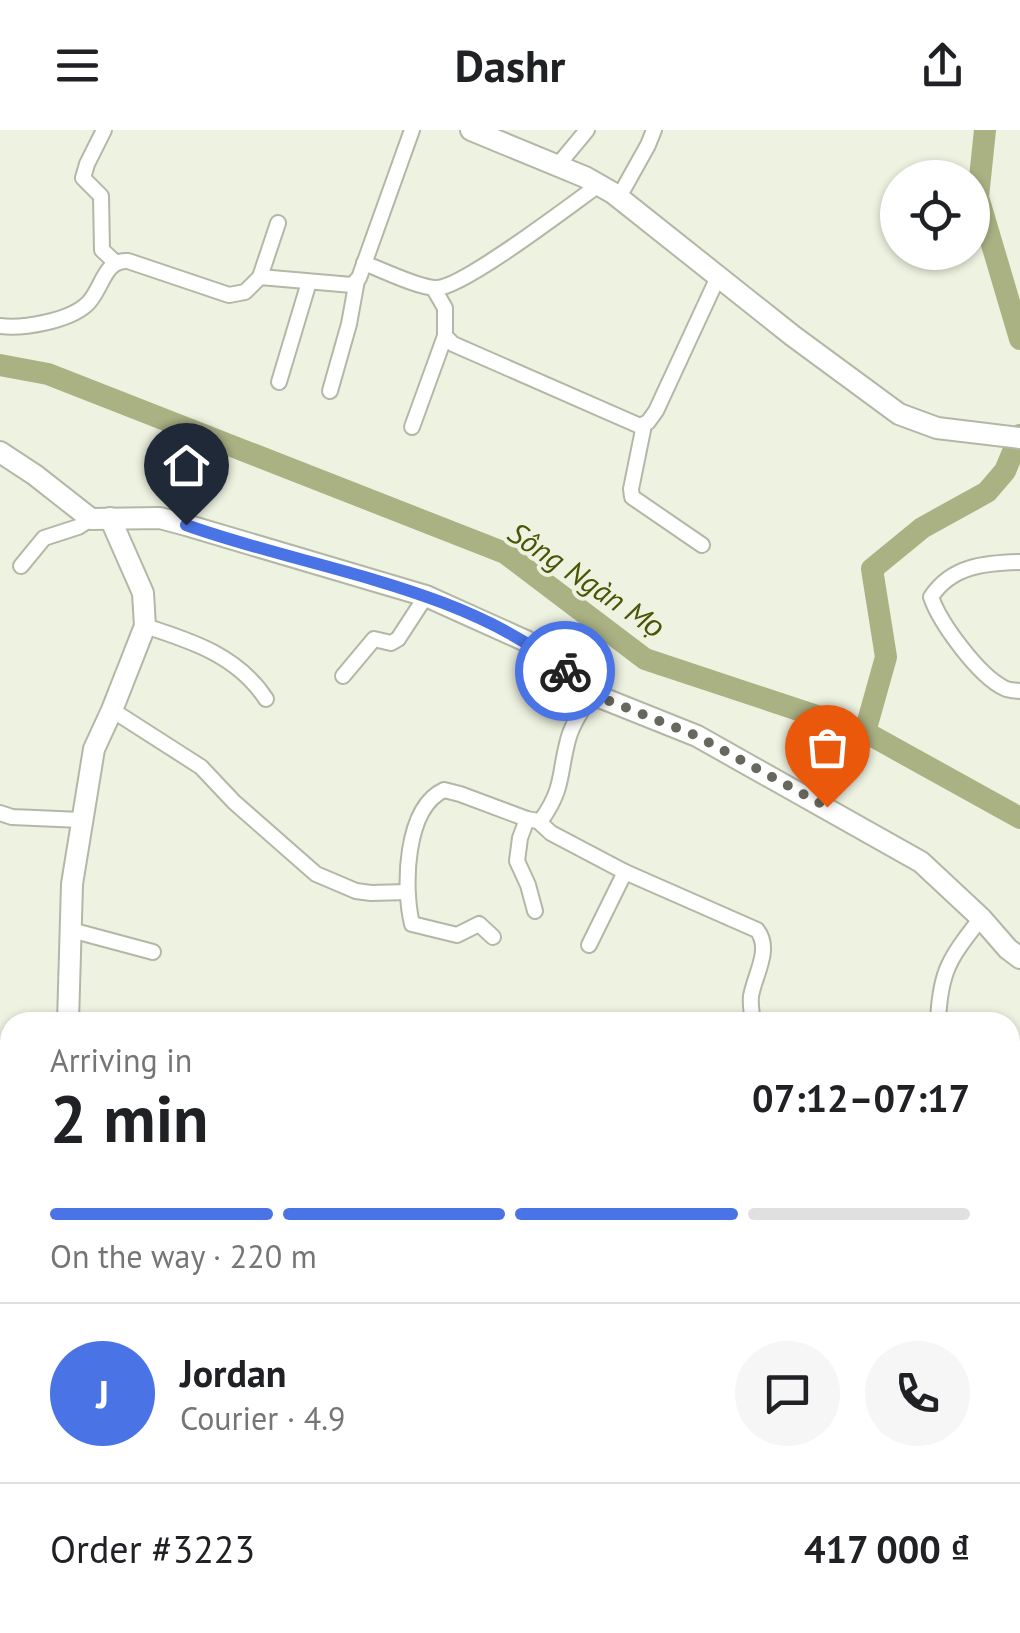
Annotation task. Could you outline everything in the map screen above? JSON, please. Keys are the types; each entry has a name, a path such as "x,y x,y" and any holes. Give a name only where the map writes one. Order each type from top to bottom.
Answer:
{"street":[{"path":"104,130 83,178 100,196 102,250 114,262 128,261 229,295 245,292 260,276 278,222"},
{"path":"330,391 358,280 412,130"},
{"path":"471,130 600,184 899,414 937,428 1020,438"},
{"path":"558,165 587,130"},
{"path":"619,197 654,130"},
{"path":"364,263 434,289 461,280 600,184"},
{"path":"0,326 32,325 74,312 90,300 114,262"},
{"path":"260,276 346,286 358,280"},
{"path":"702,545 632,497 631,489 644,425 656,410 718,277"},
{"path":"278,382 309,282"},
{"path":"412,427 445,336 444,308 434,289"},
{"path":"445,336 453,344 629,422 644,425"},
{"path":"0,452 100,518 143,592 145,626 94,749 81,820 72,884 68,1012"},
{"path":"22,566 44,538 100,518 160,518 426,596 526,641 592,694 697,736 921,862 1020,958"},
{"path":"1020,562 978,564 961,570 944,581 931,597 946,626 976,665 1004,688 1020,691"},
{"path":"343,676 371,641 376,638 395,642 426,596"},
{"path":"145,626 212,650 252,681 266,700"},
{"path":"535,911 517,861 520,838 533,820 545,815 558,791 570,734 592,694"},
{"path":"112,710 202,767 234,802 316,874 371,894 407,892"},
{"path":"493,938 479,924 456,935 416,926 410,920 408,872 416,822 436,794 448,790 533,820 625,872 753,927 761,934 764,949 750,1002 752,1012"},
{"path":"0,814 81,820"},
{"path":"589,945 625,872"},
{"path":"939,1012 942,979 949,962 982,918"},
{"path":"70,930 152,952"}],"waterway":[{"path":"985,130 978,197 1020,339"},
{"name":"Sông Ngàn Mọ","path":"0,365 48,374 505,553 645,659 865,732 1020,818"},
{"path":"865,732 886,657 872,569 922,528 987,492 1005,471 1020,435"}],"way so far":[{"path":"565,671 592,694 697,736 827,807"}],"route":[{"path":"186,525 426,596 526,641 565,671"}]}
